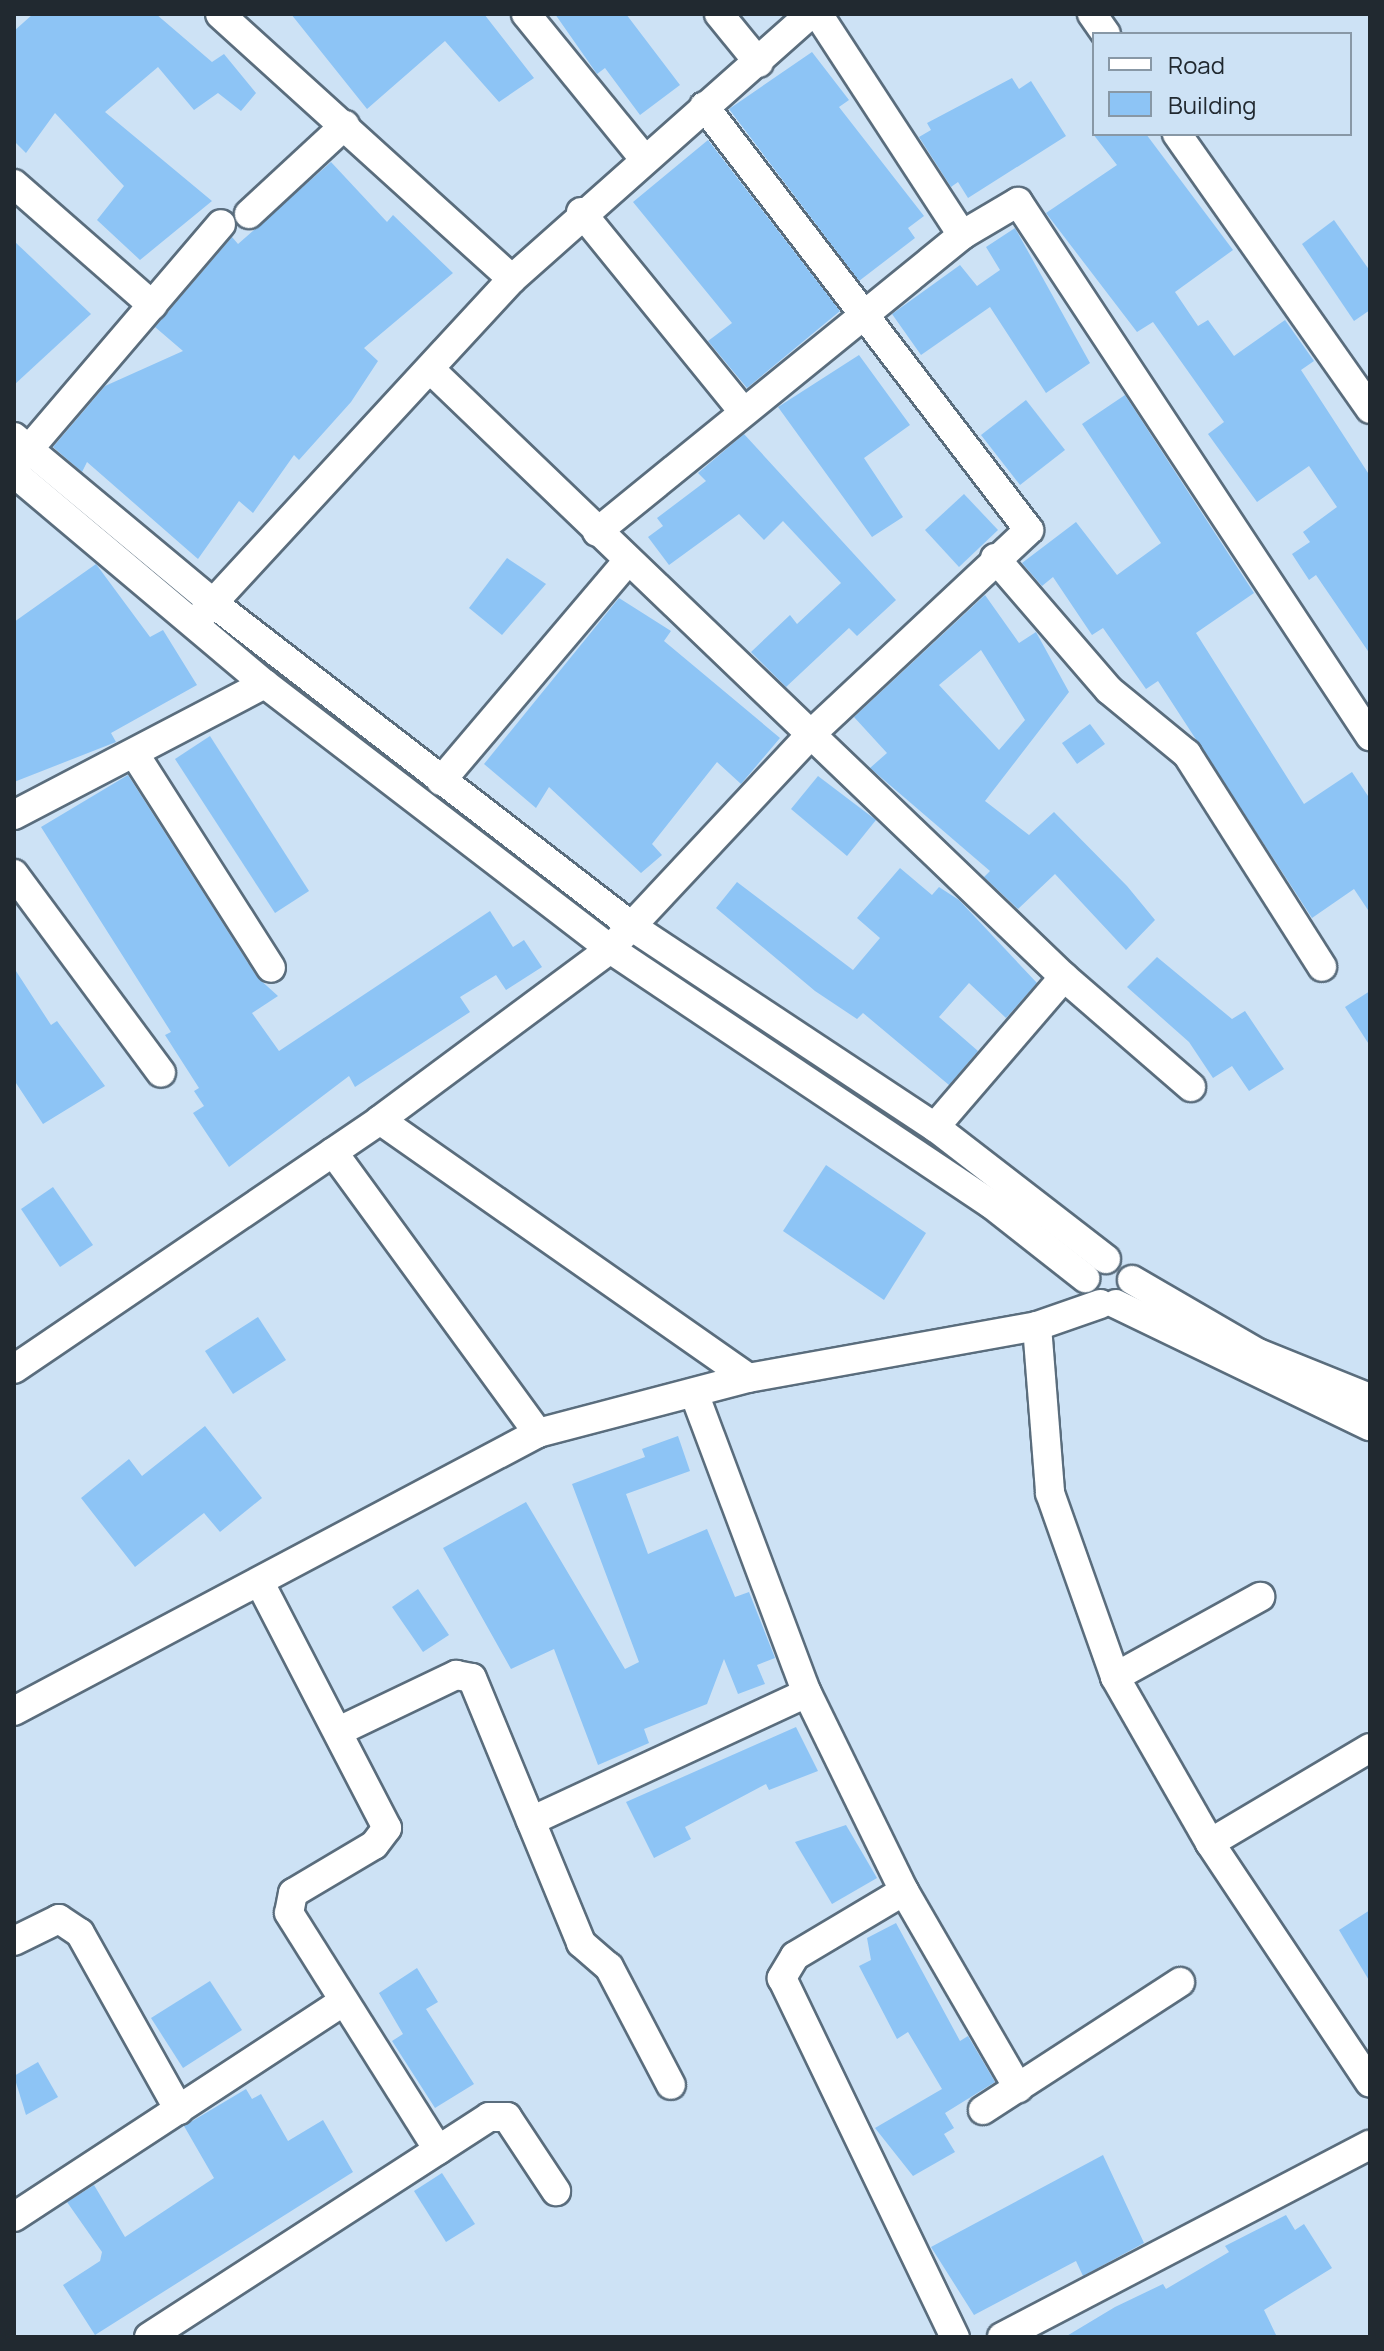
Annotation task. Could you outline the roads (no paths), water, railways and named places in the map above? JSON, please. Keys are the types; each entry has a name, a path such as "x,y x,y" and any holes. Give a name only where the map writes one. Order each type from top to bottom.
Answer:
{"street":[{"path":"220,14 512,279"},
{"path":"526,14 642,156"},
{"path":"719,14 759,63"},
{"path":"203,614 512,279 642,156 759,63 810,14"},
{"path":"818,14 962,235"},
{"path":"1092,14 1105,32"},
{"path":"14,1369 380,1120 610,949 634,928 810,735 995,558 1029,530 1022,513 704,106"},
{"path":"249,214 345,125"},
{"path":"1178,136 1370,409"},
{"path":"14,184 152,305"},
{"path":"597,532 866,310 962,235 1018,202 1370,736"},
{"path":"581,212 743,411"},
{"path":"221,224 18,456 203,614 441,781 634,928 935,1127 1108,1304 1256,1363 1370,1398"},
{"path":"431,370 627,562 1064,977 1191,1087"},
{"path":"995,558 1109,690 1187,754 1322,967"},
{"path":"441,781 627,562"},
{"path":"203,614 265,684 610,949 998,1193 1106,1259 1126,1266 1132,1280 1256,1363 1370,1426"},
{"path":"14,815 136,756 265,684"},
{"path":"136,756 271,968"},
{"path":"14,874 161,1073"},
{"path":"935,1127 1064,977"},
{"path":"380,1120 748,1378"},
{"path":"333,1152 538,1433"},
{"path":"1085,1278 1106,1259"},
{"path":"14,1711 538,1433 748,1378 1037,1326 1108,1304 1132,1280"},
{"path":"1037,1326 1050,1493 1115,1677 1210,1843 1370,2083"},
{"path":"694,1393 807,1693 904,1891 1018,2088"},
{"path":"260,1583 387,1828 288,1902 343,2002 438,2150"},
{"path":"1115,1677 1260,1597"},
{"path":"339,1731 464,1673 478,1686 581,1943 609,1967 671,2085"},
{"path":"531,1821 807,1693"},
{"path":"1210,1843 1370,1748"},
{"path":"904,1891 795,1956 782,1978 955,2337"},
{"path":"14,1941 59,1919 80,1933 179,2110"},
{"path":"983,2110 1180,1982"},
{"path":"14,2217 343,2002"},
{"path":"149,2337 489,2117 507,2117 556,2191"},
{"path":"1002,2337 1370,2145"}]}
